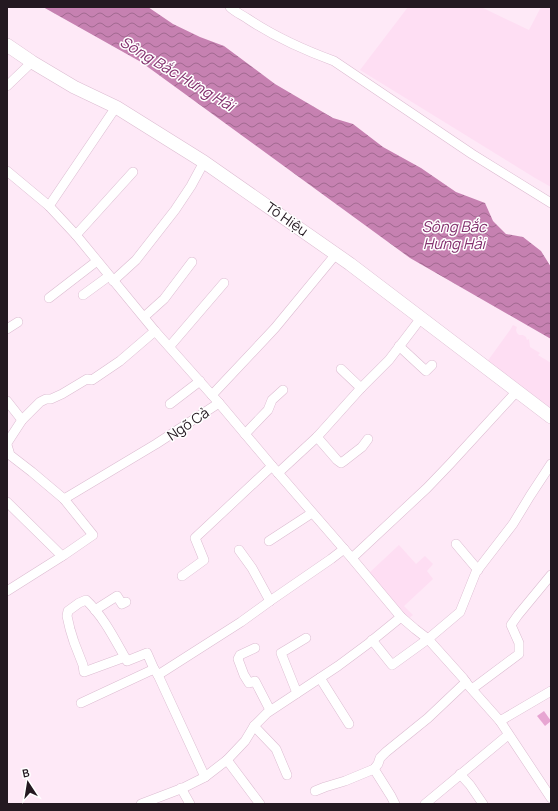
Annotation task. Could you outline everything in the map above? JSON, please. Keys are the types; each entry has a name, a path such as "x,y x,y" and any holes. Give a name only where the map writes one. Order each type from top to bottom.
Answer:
{"main road":[{"name":"Tô Hiệu","path":"7,45 74,87 116,107 204,162 336,254 551,417"}],"street":[{"path":"230,7 257,25 295,46 334,61 472,154 551,203"},
{"path":"8,84 32,62"},
{"path":"49,206 116,107"},
{"path":"83,295 111,278 136,260 175,210 191,186 204,162"},
{"path":"76,235 133,172"},
{"path":"9,176 49,206 76,235 127,299 170,346 401,617 415,630 428,639 500,721 551,798"},
{"path":"212,395 275,328 336,254"},
{"path":"49,298 97,261"},
{"path":"144,317 164,299 192,262"},
{"path":"170,346 224,283"},
{"path":"278,473 317,437 361,388 389,360 422,318"},
{"path":"7,329 18,322"},
{"path":"7,591 93,535 57,492 8,456 7,444 22,420 40,402 62,394 87,379 92,380 120,361 155,331"},
{"path":"400,346 426,371 432,365"},
{"path":"341,369 361,388"},
{"path":"170,404 200,381"},
{"path":"245,434 268,410 272,400 283,390"},
{"path":"352,558 427,488 517,390"},
{"path":"7,401 22,420"},
{"name":"Ngõ Cả","path":"64,499 156,444 219,403"},
{"path":"317,437 341,463 362,447 368,439"},
{"path":"372,640 392,665 428,639 460,612 476,572 513,524 551,464"},
{"path":"182,576 204,560 195,538 272,466"},
{"path":"7,502 62,556"},
{"path":"269,541 312,513"},
{"path":"456,544 478,570"},
{"path":"81,703 156,672 241,622 344,549"},
{"path":"239,550 252,568 270,601"},
{"path":"315,790 345,781 374,769 380,758 386,752 428,718 469,686 519,654 518,643 511,625 551,576"},
{"path":"95,610 117,596 122,604 126,602"},
{"path":"125,657 84,672 84,666 70,629 67,616 68,611 86,600 109,630 125,657 127,661 146,653 204,777"},
{"path":"141,804 204,777 227,760 245,742 254,726 270,710 338,666 401,617"},
{"path":"297,693 281,653 306,638"},
{"path":"255,648 240,655 238,659 244,675 249,683 255,681 270,710"},
{"path":"320,678 349,724"},
{"path":"500,721 551,692"},
{"path":"254,726 276,749 287,775"},
{"path":"425,804 508,735"},
{"path":"227,760 260,804"},
{"path":"374,769 395,804"},
{"path":"460,774 470,785 483,804"},
{"path":"181,788 190,804"}],"shaded area":[{"path":"408,7 481,7 529,30 541,7 551,7 551,187 360,70"},
{"path":"513,325 517,327 516,330 519,335 523,335 527,340 529,339 530,347 540,353 538,355 551,363 551,417 484,366"},
{"path":"399,545 416,564 425,556 433,564 427,571 433,579 404,606 413,615 409,618 368,574"},
{"path":"544,711 551,721 545,726 537,716"}],"water":[{"name":"Sông Bắc Hưng Hải","path":"43,7 148,7 173,24 200,37 224,46 275,84 333,118 353,124 383,147 421,168 456,192 485,203 493,221 506,234 523,237 541,251 551,267 551,339 410,258 141,62"}]}
